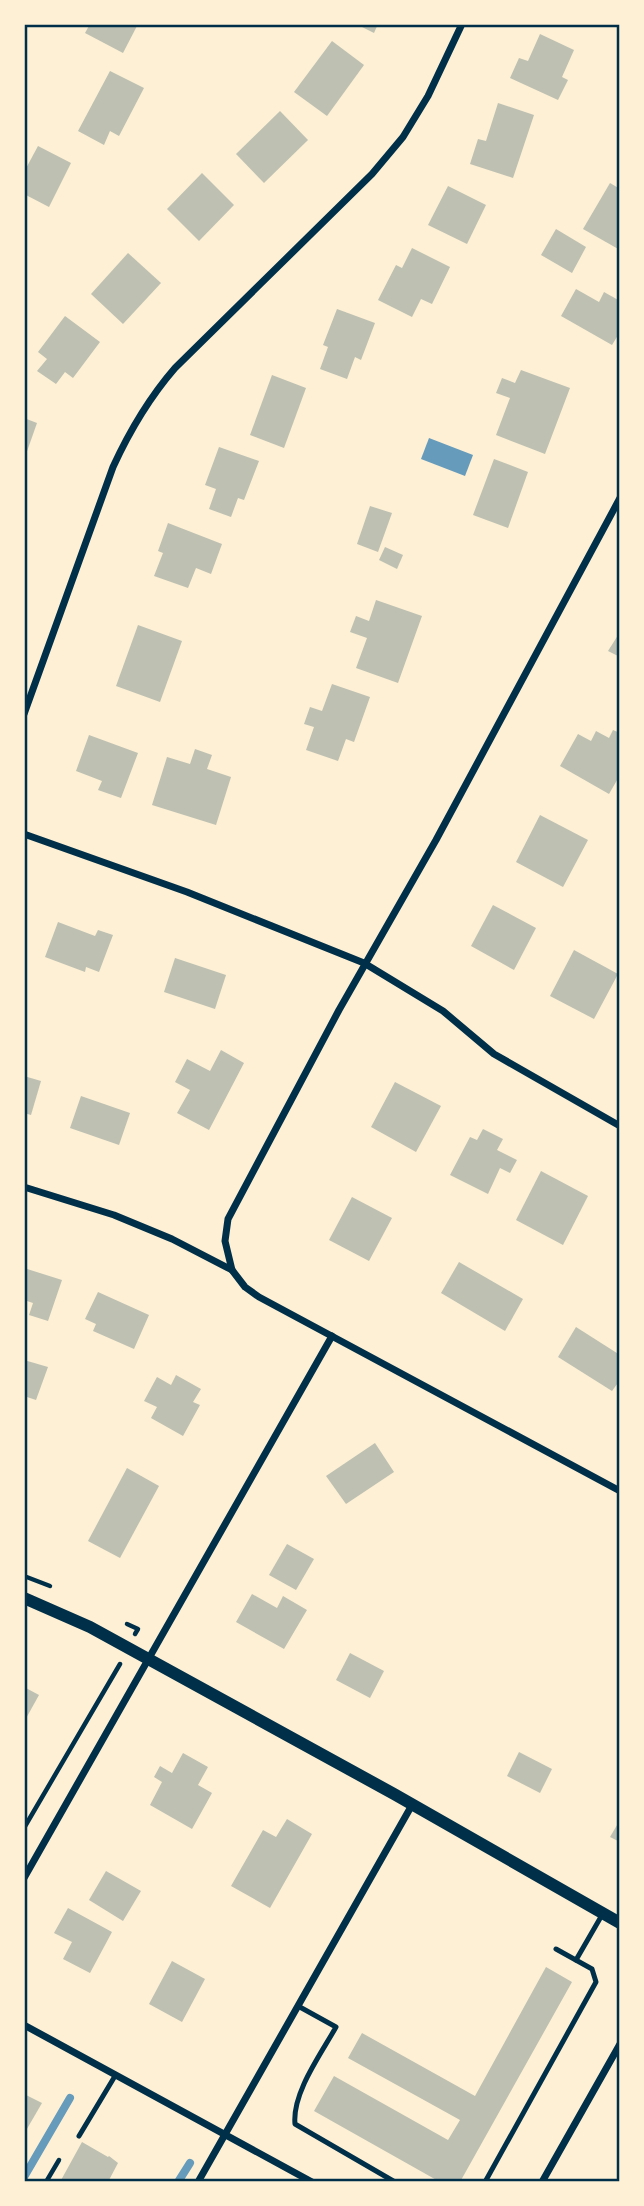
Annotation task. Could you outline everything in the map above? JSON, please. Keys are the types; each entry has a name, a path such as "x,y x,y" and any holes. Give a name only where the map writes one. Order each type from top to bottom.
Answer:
{"street":[{"path":"24,713 113,467 131,428 175,368 380,165 403,137 428,96 462,24"},
{"path":"620,498 443,828 364,963 228,1219 225,1241 232,1270 245,1287 259,1297 620,1491"},
{"path":"24,834 187,892 364,963 443,1012 494,1054 620,1126"},
{"path":"24,1186 114,1215 172,1239 232,1270"},
{"path":"24,1878 332,1336"},
{"path":"24,1598 90,1626 620,1923"},
{"path":"198,2182 412,1805"},
{"path":"24,2025 312,2182"},
{"path":"542,2182 620,2044"}],"lane":[{"path":"576,1961 603,1913"},
{"path":"485,2182 596,1982 592,1969 556,1949"},
{"path":"298,2006 336,2027 298,2098 294,2112 295,2124 395,2182"},
{"path":"79,2136 115,2076"}],"path":[{"path":"24,1828 138,1629"},
{"path":"46,2182 59,2160"}],"water":[{"path":"429,438 473,455 465,476 421,459"}],"building":[{"path":"90,24 138,24 123,53 85,33"},
{"path":"356,24 378,24 374,33"},
{"path":"540,34 574,50 562,77 568,80 558,100 510,78 519,58 528,61"},
{"path":"332,41 364,65 327,116 294,92"},
{"path":"110,71 144,88 119,136 110,131 104,145 78,131"},
{"path":"498,103 534,115 513,178 470,164 478,139 486,141"},
{"path":"280,111 308,140 264,183 236,154"},
{"path":"38,146 71,163 49,207 24,194 24,172"},
{"path":"202,173 234,205 199,241 167,209"},
{"path":"610,183 620,189 620,250 583,229"},
{"path":"448,186 486,205 467,244 428,225"},
{"path":"556,229 586,247 572,273 541,255"},
{"path":"412,248 450,267 432,304 421,299 412,317 378,300 396,265 402,268"},
{"path":"128,253 161,283 123,324 91,294"},
{"path":"576,289 599,302 604,292 620,301 620,332 612,345 561,316"},
{"path":"337,309 375,323 361,360 355,357 347,379 320,369 328,347 323,345"},
{"path":"65,316 100,342 73,378 65,372 56,384 37,371 47,359 38,352"},
{"path":"521,370 570,388 545,454 496,435 510,398 496,393 502,378 515,383"},
{"path":"272,375 306,388 284,448 250,435"},
{"path":"24,418 37,423 25,457 24,457"},
{"path":"219,447 259,461 244,500 238,498 231,517 209,509 216,489 205,485"},
{"path":"494,459 528,472 508,528 473,515"},
{"path":"370,506 392,513 378,552 357,544"},
{"path":"168,523 222,544 211,574 196,568 188,588 154,576 163,553 158,551"},
{"path":"385,547 403,555 397,569 379,560"},
{"path":"376,600 422,616 398,683 356,668 367,638 350,632 356,616 369,621"},
{"path":"138,625 182,641 160,702 116,686"},
{"path":"620,632 620,657 608,651"},
{"path":"332,684 370,697 354,742 346,739 338,761 306,750 314,727 304,724 310,707 322,711"},
{"path":"613,730 620,733 620,775 609,794 560,766 578,734 591,741 596,731 609,738"},
{"path":"89,735 138,753 121,798 98,790 102,781 76,771"},
{"path":"195,749 212,755 207,769 231,777 216,825 152,805 167,757 190,764"},
{"path":"540,815 588,840 563,887 516,862"},
{"path":"493,905 536,928 514,970 471,946"},
{"path":"58,922 95,936 98,930 113,935 99,972 86,967 85,972 45,957"},
{"path":"574,950 618,974 594,1019 550,996"},
{"path":"175,958 226,975 215,1009 164,992"},
{"path":"221,1050 244,1063 209,1130 177,1113 190,1090 175,1082 187,1059 210,1071"},
{"path":"24,1076 41,1081 31,1115 24,1113"},
{"path":"395,1082 441,1106 416,1152 371,1127"},
{"path":"81,1096 130,1113 119,1145 70,1128"},
{"path":"483,1129 503,1139 497,1150 517,1160 510,1173 500,1168 488,1194 450,1175 470,1137 477,1140"},
{"path":"541,1171 588,1196 563,1245 516,1220"},
{"path":"352,1197 392,1218 369,1261 329,1240"},
{"path":"459,1262 523,1299 505,1331 441,1293"},
{"path":"24,1268 62,1280 48,1321 29,1315 33,1303 24,1300"},
{"path":"98,1292 149,1315 134,1349 93,1331 96,1324 85,1319"},
{"path":"576,1327 620,1355 620,1380 612,1391 558,1357"},
{"path":"24,1360 48,1367 36,1400 24,1396"},
{"path":"176,1375 201,1389 193,1402 200,1405 183,1436 151,1418 157,1407 144,1401 157,1377 171,1385"},
{"path":"375,1443 394,1472 346,1504 326,1476"},
{"path":"127,1468 159,1486 120,1558 88,1541"},
{"path":"287,1544 314,1559 296,1590 269,1575"},
{"path":"252,1594 277,1608 283,1596 307,1610 284,1649 236,1622"},
{"path":"350,1653 384,1671 370,1698 336,1680"},
{"path":"24,1687 39,1695 24,1722"},
{"path":"519,1752 552,1769 540,1793 507,1776"},
{"path":"183,1753 208,1767 198,1785 212,1793 192,1829 150,1805 162,1782 154,1777 160,1766 172,1773"},
{"path":"287,1819 312,1834 270,1908 231,1886 263,1830 276,1837"},
{"path":"620,1820 620,1842 610,1837"},
{"path":"106,1871 141,1891 123,1921 89,1900"},
{"path":"68,1908 112,1932 90,1973 63,1959 72,1942 54,1933"},
{"path":"172,1961 205,1979 182,2022 149,2004"},
{"path":"546,1967 572,1982 460,2182 440,2182 314,2111 334,2076 448,2140 460,2120 348,2058 362,2033 475,2096"},
{"path":"24,2094 42,2103 24,2134"},
{"path":"82,2142 118,2163 108,2182 60,2182"}],"waterway":[{"path":"24,2177 70,2098"},
{"path":"178,2182 190,2163"}]}
